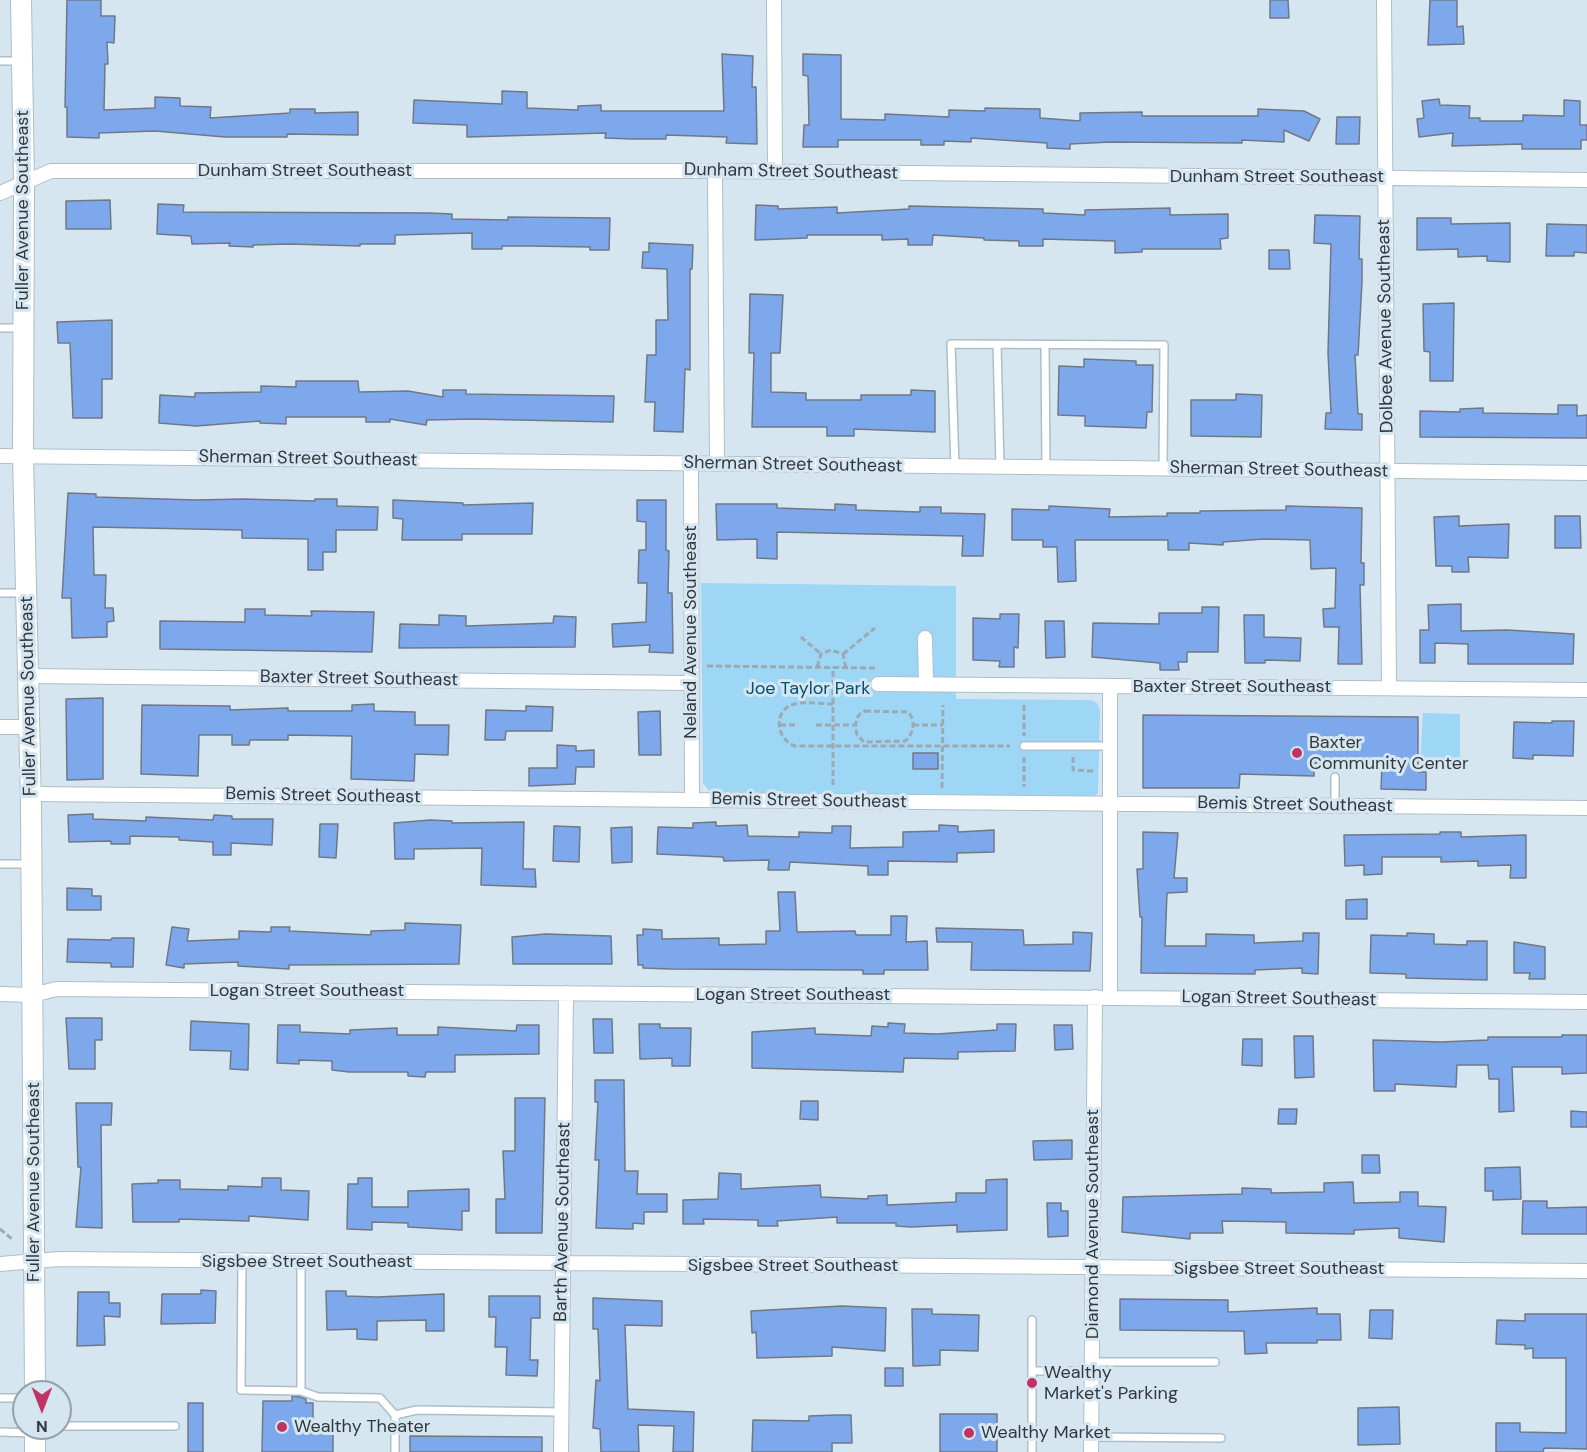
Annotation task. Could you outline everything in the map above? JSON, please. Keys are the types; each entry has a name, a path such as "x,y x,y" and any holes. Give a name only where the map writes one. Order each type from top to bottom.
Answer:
{"main road":[{"name":"Fuller Avenue Southeast","path":"21,0 24,182 23,456 32,864 35,1380"}],"street":[{"path":"774,0 775,172"},
{"name":"Dolbee Avenue Southeast","path":"1384,0 1389,687"},
{"name":"Dunham Street Southeast","path":"0,193 51,171 715,171 1587,180"},
{"path":"715,171 717,464"},
{"name":"Sherman Street Southeast","path":"0,456 1587,473"},
{"name":"Neland Avenue Southeast","path":"691,464 692,800"},
{"path":"926,638 926,684"},
{"name":"Baxter Street Southeast","path":"28,675 691,683"},
{"name":"Baxter Street Southeast","path":"878,684 1587,690"},
{"path":"1110,686 1110,997"},
{"path":"0,727 28,727"},
{"name":"Bemis Street Southeast","path":"31,794 1587,808"},
{"name":"Logan Street Southeast","path":"0,994 33,994 56,989 1587,1002"},
{"name":"Barth Avenue Southeast","path":"561,1452 561,1265 566,993"},
{"name":"Diamond Avenue Southeast","path":"1091,1452 1095,997"},
{"name":"Sigsbee Street Southeast","path":"0,1264 59,1259 561,1265 1587,1271"}],"lane":[{"path":"0,61 21,61"},
{"path":"0,328 23,328"},
{"path":"955,467 951,344 1164,345 1163,469"},
{"path":"998,344 1000,467"},
{"path":"1045,345 1046,468"},
{"path":"0,593 26,593"},
{"path":"1024,746 1111,746"},
{"path":"1335,777 1335,806"},
{"path":"0,864 32,864"},
{"path":"242,1261 241,1390 301,1390 318,1397 380,1398 395,1415 395,1452"},
{"path":"301,1261 301,1390"},
{"path":"1032,1320 1032,1452"},
{"path":"1032,1371 1092,1366 1215,1362"},
{"path":"395,1415 417,1410 561,1412"},
{"path":"72,1426 176,1426"},
{"path":"1091,1437 1221,1438"}],"path":[{"path":"843,654 874,628"},
{"path":"801,637 821,654"},
{"path":"821,654 831,650 843,654"},
{"path":"817,667 821,654"},
{"path":"843,654 846,668"},
{"path":"708,666 880,668"},
{"path":"833,667 833,787"},
{"path":"833,704 795,704 783,711 780,733 789,744 1010,746"},
{"path":"941,802 943,705"},
{"path":"865,711 908,712 913,725 911,735 905,741 864,742 857,735 856,725 858,717 865,711"},
{"path":"780,725 797,725"},
{"path":"816,725 856,725"},
{"path":"913,725 943,725"},
{"path":"1073,770 1095,771"},
{"path":"0,1230 12,1239"}],"green space":[{"name":"Joe Taylor Park","path":"701,583 956,586 956,699 1091,700 1097,703 1100,710 1098,793 1094,796 711,793 703,783"},
{"path":"1423,713 1460,714 1460,764 1420,763"}],"building":[{"path":"67,0 101,0 101,16 115,16 114,43 107,42 108,64 105,64 104,110 155,108 155,97 180,98 180,106 211,107 210,118 290,113 290,109 315,109 315,113 358,112 358,135 287,134 287,137 225,137 155,131 99,133 99,138 67,137 67,107 65,107"},
{"path":"1270,0 1288,0 1289,18 1270,18"},
{"path":"1430,0 1457,0 1457,27 1463,26 1464,44 1428,45"},
{"path":"722,54 753,56 752,87 756,87 757,144 726,143 727,137 666,135 666,139 605,138 606,133 467,137 467,125 413,123 414,100 502,104 502,91 527,92 527,108 578,110 578,106 601,105 601,111 724,111"},
{"path":"803,54 841,55 841,119 885,120 885,114 949,117 949,110 985,111 985,108 1040,109 1040,118 1080,121 1080,113 1142,112 1142,116 1258,116 1258,109 1304,111 1320,119 1309,141 1284,130 1284,142 1242,140 1242,143 1111,142 1070,144 1070,149 1047,148 1047,143 971,138 971,142 944,141 944,145 921,145 921,140 838,140 838,147 803,147 804,125 809,125 808,76 803,75"},
{"path":"1439,99 1440,105 1470,106 1469,118 1480,118 1480,121 1523,121 1523,115 1564,116 1564,100 1580,101 1580,125 1587,125 1587,140 1581,140 1581,149 1522,149 1522,144 1452,146 1453,133 1419,137 1417,119 1424,118 1422,101"},
{"path":"1337,117 1360,117 1359,144 1336,144"},
{"path":"110,200 111,229 66,229 66,201"},
{"path":"158,204 184,205 183,212 430,213 452,214 452,219 508,220 508,217 610,218 609,250 590,250 590,247 529,246 472,249 472,233 395,235 395,244 360,244 360,246 289,244 253,245 253,247 229,246 230,243 192,244 191,236 157,234"},
{"path":"756,205 778,206 778,209 837,207 837,213 909,209 909,206 1043,209 1043,213 1085,215 1085,210 1170,208 1170,215 1228,214 1228,238 1220,239 1221,249 1142,249 1142,252 1115,253 1115,241 1043,239 1043,246 1019,246 1019,241 933,235 932,245 908,245 908,239 882,240 882,235 807,235 807,238 755,240"},
{"path":"1315,215 1360,216 1359,259 1362,259 1362,282 1358,355 1355,355 1358,414 1362,414 1362,430 1325,429 1326,413 1331,413 1328,353 1331,244 1314,243"},
{"path":"1417,218 1451,218 1451,224 1510,223 1510,262 1487,261 1487,256 1458,257 1458,249 1417,250"},
{"path":"1547,224 1587,225 1587,253 1574,252 1574,256 1546,256"},
{"path":"649,243 693,245 692,269 690,269 690,370 685,369 683,432 654,431 655,402 645,402 647,355 656,355 656,320 668,320 667,269 642,268 643,252 649,252"},
{"path":"1269,250 1289,250 1290,269 1269,269"},
{"path":"750,294 783,295 780,353 771,353 771,392 806,393 806,400 861,400 861,395 911,395 911,390 935,391 935,432 854,429 854,436 827,436 827,427 752,427 754,353 749,353"},
{"path":"1454,303 1453,381 1430,381 1430,352 1424,351 1423,304"},
{"path":"112,320 112,379 102,379 102,418 73,418 70,343 58,343 57,322"},
{"path":"1084,359 1136,361 1136,365 1153,365 1152,412 1147,412 1146,428 1085,426 1085,416 1058,415 1059,366 1084,367"},
{"path":"296,381 358,381 359,392 408,391 443,397 443,390 466,390 466,394 614,396 613,422 472,419 427,420 426,425 390,419 390,422 366,422 366,417 286,417 286,424 260,423 260,421 196,426 159,423 160,395 195,397 195,393 261,392 261,386 296,387"},
{"path":"1236,394 1262,395 1261,437 1191,436 1191,400 1236,400"},
{"path":"1558,405 1577,405 1577,416 1587,415 1587,438 1420,437 1420,411 1460,412 1460,409 1483,408 1483,413 1558,414"},
{"path":"68,493 96,494 96,497 196,500 315,501 315,499 337,499 337,506 378,507 377,530 336,530 336,552 323,552 323,570 308,570 308,539 242,538 242,530 93,527 94,575 106,575 105,608 113,608 114,621 107,622 107,637 72,638 71,598 62,598"},
{"path":"393,500 463,503 463,505 533,503 532,534 462,534 462,540 402,540 403,519 393,518"},
{"path":"637,500 666,500 666,550 669,551 668,593 672,593 673,653 649,652 650,645 613,647 612,624 646,622 647,583 638,583 639,550 646,550 646,522 637,521"},
{"path":"716,504 777,504 777,508 835,510 835,504 856,505 856,510 920,512 920,507 941,507 941,513 985,514 983,556 962,556 963,536 777,532 777,559 757,558 757,539 717,540"},
{"path":"1049,506 1110,509 1109,517 1167,516 1167,513 1200,513 1200,511 1286,510 1286,506 1362,508 1361,563 1364,563 1364,585 1360,585 1362,664 1338,664 1339,627 1324,627 1323,609 1335,608 1336,568 1311,569 1310,540 1264,539 1223,542 1223,545 1189,543 1189,550 1168,550 1168,540 1075,540 1076,581 1058,582 1057,547 1043,547 1043,540 1012,540 1012,509 1049,510"},
{"path":"1459,516 1459,526 1509,524 1508,558 1468,557 1469,572 1452,572 1452,566 1436,566 1434,517"},
{"path":"1555,516 1580,516 1581,548 1555,548"},
{"path":"1461,604 1461,631 1507,630 1574,634 1573,664 1468,664 1468,644 1435,643 1435,663 1420,663 1420,630 1429,630 1428,605"},
{"path":"1202,607 1219,607 1218,652 1187,652 1187,662 1178,662 1179,670 1160,670 1160,663 1092,657 1093,623 1159,624 1159,613 1202,613"},
{"path":"245,609 265,609 265,615 312,616 311,611 374,612 372,652 160,649 160,621 245,622"},
{"path":"1000,614 1019,614 1018,648 1014,647 1014,667 999,667 1000,661 973,660 973,618 1000,619"},
{"path":"439,615 466,616 466,626 553,623 554,616 576,617 575,647 399,648 400,624 439,625"},
{"path":"1244,615 1264,615 1264,637 1301,638 1300,661 1265,660 1265,663 1245,663"},
{"path":"1045,621 1064,621 1065,657 1046,658"},
{"path":"103,698 103,779 67,780 66,699"},
{"path":"374,704 374,711 415,712 415,725 449,725 448,755 415,754 414,781 351,779 352,736 288,735 288,740 250,740 249,745 232,745 232,735 199,735 198,776 141,774 142,705 230,706 230,710 288,708 288,711 352,711 352,705"},
{"path":"526,706 553,707 552,731 506,731 505,740 485,740 486,710 526,711"},
{"path":"660,711 661,755 639,755 638,712"},
{"path":"1143,715 1418,717 1418,772 1426,772 1426,790 1381,789 1382,764 1314,763 1314,776 1240,774 1239,788 1143,788"},
{"path":"1552,721 1574,721 1573,756 1533,755 1533,759 1513,758 1514,722 1552,723"},
{"path":"557,745 576,746 576,751 594,750 594,767 576,767 575,784 529,786 529,768 557,768"},
{"path":"913,753 938,753 938,769 913,769"},
{"path":"93,814 93,819 146,821 146,817 213,820 214,815 232,816 232,819 273,819 272,845 231,843 231,855 213,855 213,842 179,840 179,837 130,836 130,844 111,844 111,841 69,842 68,815"},
{"path":"452,821 452,823 524,822 523,869 535,869 536,887 481,885 482,848 414,849 414,859 395,859 394,823"},
{"path":"716,822 716,826 747,825 748,836 799,837 799,832 832,833 832,826 851,826 850,848 903,847 903,832 939,831 939,825 958,826 958,832 994,830 994,852 957,853 957,862 888,861 888,875 868,875 868,866 790,862 789,870 768,870 769,860 724,861 723,857 657,854 658,827 693,828 693,823"},
{"path":"320,824 338,824 336,858 319,857"},
{"path":"554,826 580,827 579,862 553,861"},
{"path":"632,827 632,862 612,863 611,828"},
{"path":"1143,832 1178,833 1174,878 1187,878 1187,892 1167,893 1165,946 1206,946 1206,934 1254,935 1254,943 1303,941 1303,933 1319,933 1318,974 1302,973 1302,968 1255,970 1255,974 1141,973 1142,917 1140,917 1137,869 1143,869"},
{"path":"1440,832 1461,832 1461,837 1526,835 1526,878 1510,878 1511,865 1478,866 1478,861 1441,862 1441,857 1382,857 1382,874 1364,875 1364,865 1345,866 1344,835 1440,834"},
{"path":"67,888 92,889 92,896 101,896 101,910 67,910"},
{"path":"778,892 795,892 797,932 855,931 856,935 891,935 891,916 907,916 906,942 927,941 928,970 884,970 884,974 863,974 863,970 670,969 643,968 643,965 638,965 637,935 643,935 643,929 662,930 662,939 719,938 719,945 766,944 766,931 780,931"},
{"path":"1367,899 1367,919 1346,919 1346,900"},
{"path":"405,923 461,925 459,964 289,965 289,969 238,966 238,962 184,964 184,968 166,965 172,927 189,929 187,941 239,939 239,931 271,932 271,927 290,927 289,931 371,935 371,931 405,930"},
{"path":"936,928 1023,930 1024,945 1073,944 1073,932 1092,933 1090,971 971,970 972,942 937,942"},
{"path":"1407,933 1434,934 1434,944 1467,945 1467,941 1487,941 1487,980 1406,978 1406,974 1370,973 1371,935 1407,936"},
{"path":"545,934 611,936 612,964 513,964 512,937"},
{"path":"112,938 134,938 133,967 111,967 111,963 67,962 68,939 111,940"},
{"path":"1514,942 1545,947 1545,979 1529,979 1530,973 1514,973"},
{"path":"66,1018 102,1018 102,1040 95,1040 95,1069 69,1069"},
{"path":"593,1019 612,1019 613,1053 594,1053"},
{"path":"191,1021 249,1024 248,1070 230,1069 231,1051 190,1050"},
{"path":"888,1023 905,1024 904,1033 937,1034 997,1030 997,1024 1016,1024 1015,1051 958,1052 958,1059 904,1058 903,1072 752,1068 752,1032 815,1028 815,1034 871,1036 872,1026 888,1027"},
{"path":"639,1024 660,1024 660,1028 691,1028 690,1066 672,1066 672,1058 640,1059"},
{"path":"278,1025 300,1025 300,1032 350,1034 350,1030 397,1028 397,1035 438,1035 438,1027 516,1031 517,1025 539,1025 539,1054 455,1055 455,1072 426,1072 425,1077 408,1076 408,1072 349,1072 332,1070 332,1061 299,1060 299,1064 277,1063"},
{"path":"1054,1025 1072,1025 1073,1049 1055,1050"},
{"path":"1562,1035 1587,1035 1587,1073 1562,1074 1562,1067 1512,1067 1514,1111 1499,1112 1499,1079 1489,1079 1488,1065 1457,1065 1456,1087 1395,1084 1395,1091 1374,1091 1373,1040 1441,1042 1488,1040 1488,1037 1562,1037"},
{"path":"1294,1036 1313,1036 1314,1077 1295,1078"},
{"path":"1243,1039 1262,1039 1262,1066 1242,1065"},
{"path":"595,1080 624,1080 625,1171 638,1171 637,1194 667,1194 667,1212 644,1212 644,1224 633,1223 633,1229 596,1228 599,1160 595,1160 598,1102 595,1102"},
{"path":"515,1098 545,1098 542,1233 496,1233 496,1199 505,1199 503,1151 515,1151"},
{"path":"801,1101 818,1101 818,1120 800,1119"},
{"path":"76,1103 112,1103 111,1125 101,1125 102,1228 76,1227 81,1167 78,1167"},
{"path":"1279,1109 1297,1109 1296,1124 1278,1124"},
{"path":"1571,1111 1587,1112 1587,1127 1571,1127"},
{"path":"1072,1140 1072,1159 1034,1160 1033,1141"},
{"path":"1362,1155 1379,1155 1380,1173 1362,1173"},
{"path":"1520,1167 1521,1199 1493,1200 1493,1191 1485,1191 1485,1168"},
{"path":"719,1173 741,1174 741,1189 820,1185 821,1197 868,1199 868,1196 887,1195 887,1205 956,1202 956,1193 986,1193 986,1180 1007,1179 1007,1230 957,1232 957,1225 911,1227 896,1226 896,1223 837,1223 837,1217 777,1221 778,1226 758,1226 758,1220 703,1219 704,1224 683,1224 683,1200 718,1199"},
{"path":"262,1178 281,1178 281,1190 309,1191 308,1220 249,1216 249,1221 179,1219 179,1222 133,1222 132,1184 158,1183 158,1180 180,1180 180,1189 228,1190 228,1186 262,1187"},
{"path":"358,1178 372,1178 372,1207 408,1207 408,1191 469,1189 469,1211 462,1211 462,1230 408,1227 408,1223 372,1222 372,1230 347,1229 348,1184 358,1184"},
{"path":"1353,1182 1354,1203 1400,1202 1400,1192 1418,1192 1418,1206 1446,1207 1444,1242 1399,1238 1399,1228 1354,1230 1354,1234 1286,1233 1286,1222 1222,1221 1223,1233 1190,1233 1190,1239 1122,1232 1123,1197 1242,1194 1242,1188 1271,1189 1271,1193 1324,1192 1324,1183"},
{"path":"1523,1201 1547,1201 1547,1208 1587,1207 1587,1234 1522,1234"},
{"path":"1047,1203 1061,1203 1061,1211 1068,1211 1068,1236 1048,1237"},
{"path":"201,1290 216,1291 215,1323 161,1324 162,1294 201,1294"},
{"path":"326,1291 346,1291 346,1296 377,1297 444,1294 444,1331 426,1331 426,1320 377,1321 377,1340 357,1339 357,1329 327,1330"},
{"path":"78,1292 109,1292 109,1303 120,1303 120,1317 104,1316 105,1345 77,1346"},
{"path":"489,1296 540,1296 540,1318 531,1318 530,1360 538,1360 537,1376 506,1375 507,1347 495,1347 496,1317 489,1317"},
{"path":"593,1298 662,1301 662,1326 625,1325 628,1409 694,1412 693,1452 673,1452 674,1426 638,1425 639,1452 601,1452 600,1429 593,1428 596,1380 600,1381 598,1329 593,1329"},
{"path":"1120,1299 1228,1300 1228,1312 1317,1308 1317,1314 1340,1314 1341,1340 1317,1340 1317,1343 1266,1343 1267,1353 1245,1354 1244,1331 1120,1330"},
{"path":"842,1306 886,1308 885,1351 832,1347 832,1356 757,1358 756,1332 752,1333 751,1311"},
{"path":"912,1309 932,1309 932,1314 979,1315 978,1351 940,1350 940,1365 913,1366"},
{"path":"1370,1310 1393,1310 1392,1339 1369,1338"},
{"path":"1525,1314 1587,1314 1587,1449 1544,1448 1543,1452 1496,1452 1496,1423 1520,1423 1520,1432 1566,1433 1566,1358 1533,1358 1533,1348 1525,1349 1525,1345 1496,1344 1497,1320 1525,1321"},
{"path":"885,1368 903,1368 903,1386 885,1386"},
{"name":"Wealthy Theater","path":"292,1396 306,1399 306,1403 313,1403 313,1431 333,1431 333,1452 262,1452 263,1401 292,1401"},
{"path":"188,1403 203,1403 203,1452 188,1452"},
{"path":"1399,1407 1400,1444 1358,1445 1358,1408"},
{"name":"Wealthy Market","path":"940,1414 997,1414 997,1452 940,1452"},
{"path":"851,1415 852,1443 832,1443 832,1452 752,1452 753,1420 809,1421 809,1416"},
{"path":"410,1436 542,1437 542,1452 410,1452"}],"place":[{"name":"Baxter Community Center","path":"1297,753"},
{"name":"Wealthy Market's Parking","path":"1032,1383"},
{"name":"Wealthy Theater","path":"282,1427"},
{"name":"Wealthy Market","path":"969,1433"}]}
